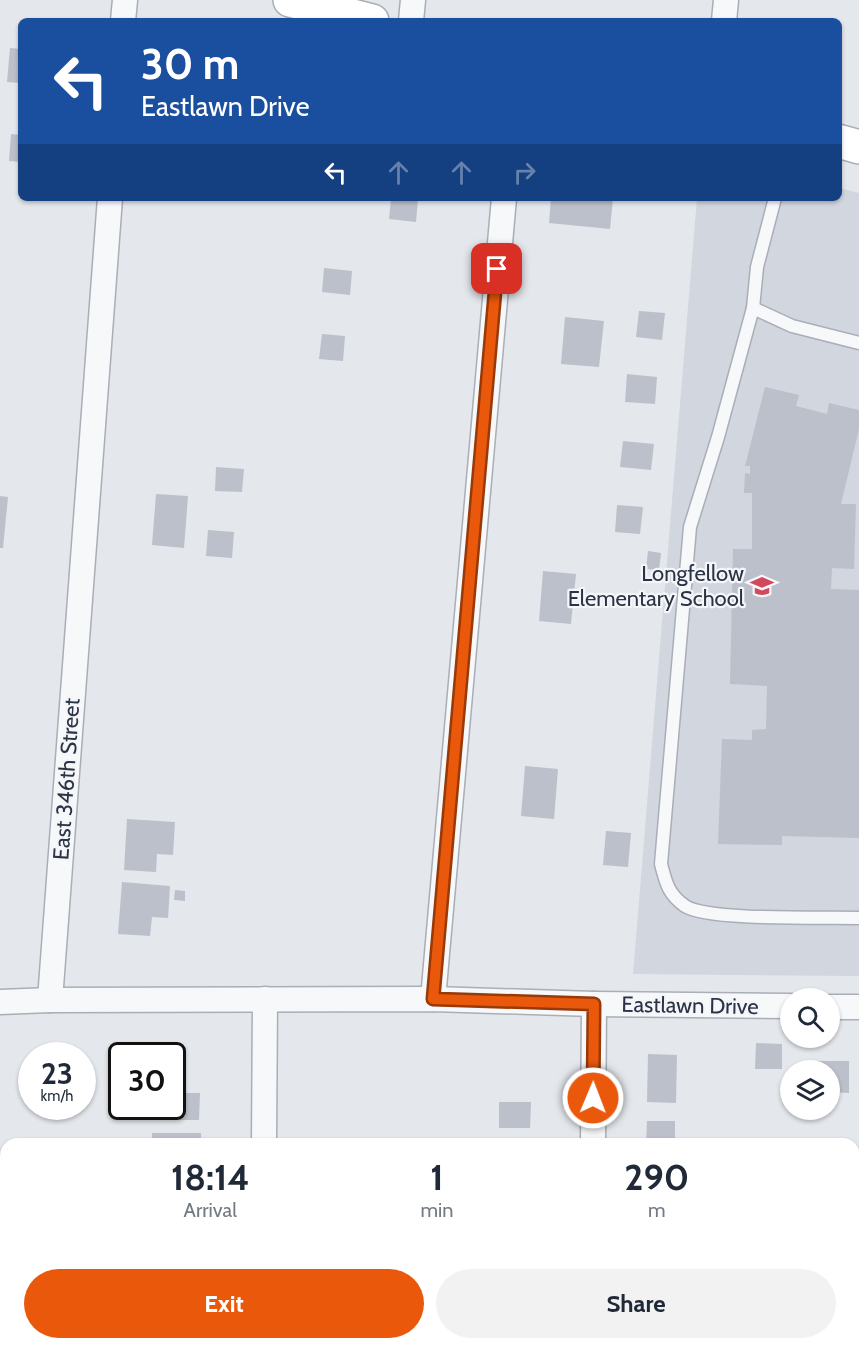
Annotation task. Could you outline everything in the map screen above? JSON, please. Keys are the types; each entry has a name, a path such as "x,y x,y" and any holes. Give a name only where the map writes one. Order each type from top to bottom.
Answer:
{"street":[{"path":"123,18 125,0"},
{"path":"290,0 360,18"},
{"path":"411,18 412,0"},
{"path":"724,18 726,0"},
{"path":"842,142 859,147"},
{"name":"East 346th Street","path":"50,1000 110,201"},
{"path":"433,999 504,201"},
{"path":"0,1002 265,999 264,1138"},
{"name":"Eastlawn Drive","path":"265,999 433,999 780,1006"},
{"path":"593,1138 594,1004"},
{"path":"840,1007 859,1007"}],"lane":[{"path":"774,201 757,267 753,308 718,437 690,527 661,864 669,892 687,907 712,915 859,918"},
{"path":"753,308 792,326 859,343"}],"shaded area":[{"name":"Longfellow Elementary School","path":"842,189 859,193 859,976 633,974 697,201 842,201"}],"building":[{"path":"10,48 18,49 18,83 7,82"},
{"path":"11,134 18,135 18,162 9,161"},
{"path":"391,201 418,201 416,222 389,219"},
{"path":"551,201 613,201 610,229 549,223"},
{"path":"324,268 352,271 350,295 322,292"},
{"path":"639,311 665,313 662,340 636,337"},
{"path":"565,317 604,321 599,367 561,364"},
{"path":"322,334 345,336 343,361 319,359"},
{"path":"627,374 657,377 655,404 625,402"},
{"path":"765,387 799,395 796,406 827,414 829,403 859,410 859,429 841,504 856,504 854,569 832,568 831,589 859,590 859,838 782,836 782,845 718,844 722,739 752,740 752,730 766,729 767,686 730,684 733,549 752,549 752,493 744,493 745,473 750,474 750,466 745,466"},
{"path":"623,441 654,444 651,470 620,467"},
{"path":"216,467 244,469 242,492 215,491"},
{"path":"156,494 188,496 184,548 152,545"},
{"path":"0,496 8,497 3,548 0,548"},
{"path":"617,505 643,507 640,534 615,532"},
{"path":"208,530 234,532 232,558 206,556"},
{"path":"648,551 661,553 659,570 646,569"},
{"path":"543,571 576,574 571,624 539,621"},
{"path":"525,766 558,769 554,819 521,816"},
{"path":"127,819 175,822 173,855 157,854 156,872 124,870"},
{"path":"606,831 631,833 628,867 603,865"},
{"path":"122,882 170,886 168,918 152,917 150,936 118,934"},
{"path":"175,890 185,891 185,901 174,900"},
{"path":"756,1043 780,1044 782,1060 780,1060 780,1069 755,1069"},
{"path":"648,1054 677,1055 676,1103 647,1102"},
{"path":"840,1061 849,1061 849,1093 840,1093"},
{"path":"186,1093 200,1093 199,1120 186,1120"},
{"path":"499,1102 531,1102 530,1128 499,1128"},
{"path":"647,1121 675,1121 675,1138 646,1138"},
{"path":"152,1133 201,1133 201,1138 152,1138"}],"place":[{"name":"Longfellow Elementary School","path":"762,586"}],"route":[{"path":"497,269 433,999 594,1004 593,1098"}]}
